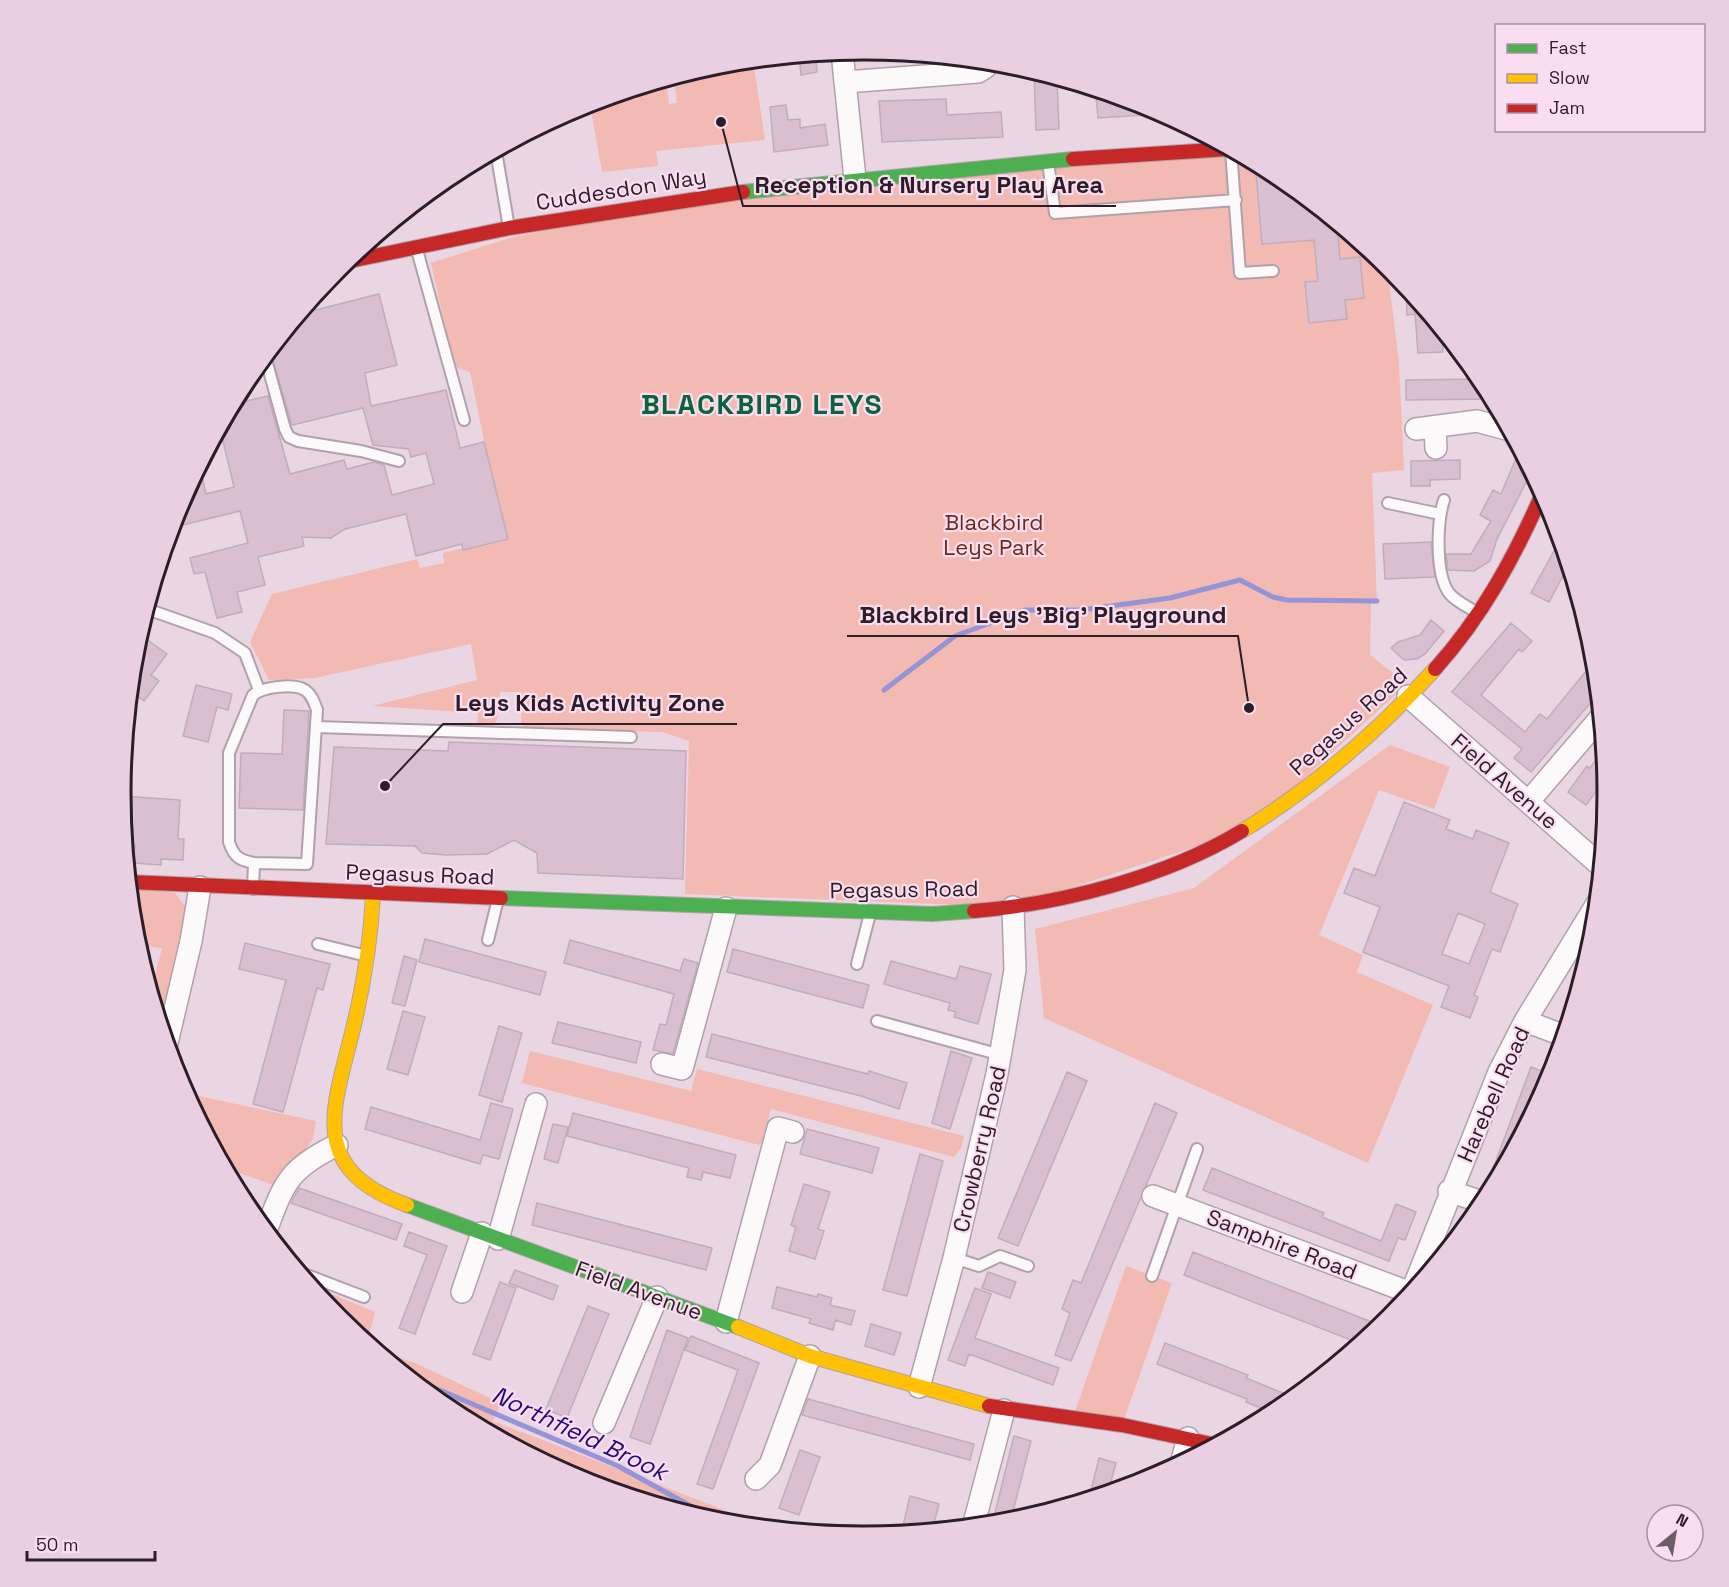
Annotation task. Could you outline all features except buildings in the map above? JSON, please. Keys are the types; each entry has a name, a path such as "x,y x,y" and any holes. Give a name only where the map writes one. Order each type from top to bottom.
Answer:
{"street":[{"path":"843,61 855,179"},
{"path":"845,82 978,72 982,70"},
{"name":"Cuddesdon Way","path":"364,258 509,228 781,186 1048,162 1216,150"},
{"path":"1436,448 1426,428 1476,421 1500,427"},
{"name":"Pegasus Road","path":"136,883 726,909 932,914 1013,907 1108,885 1186,860 1248,829 1316,781 1379,726 1436,668 1479,614 1511,562 1538,504"},
{"name":"Field Avenue","path":"1408,696 1594,860"},
{"path":"1529,801 1594,725"},
{"path":"170,1028 191,941 200,887"},
{"name":"Field Avenue","path":"373,894 373,919 367,956 334,1102 333,1124 337,1145 346,1167 366,1187 393,1200 726,1322 810,1356 1004,1410 1122,1425 1206,1442"},
{"name":"Crowberry Road","path":"919,1387 954,1258 1000,1055 1015,970 1013,907"},
{"path":"662,1064 682,1069 726,909"},
{"name":"Harebell Road","path":"1417,1276 1449,1191 1499,1072 1525,1022 1587,920"},
{"path":"1525,1022 1557,1034"},
{"path":"462,1292 490,1236 536,1104"},
{"path":"726,1322 778,1128 794,1132"},
{"path":"270,1221 281,1191 292,1174 308,1160 337,1145"},
{"path":"1449,1191 1475,1200"},
{"name":"Samphire Road","path":"1153,1196 1403,1291"},
{"path":"604,1423 657,1297"},
{"path":"756,1479 770,1465 810,1356"},
{"path":"975,1518 1004,1410"},
{"path":"1184,1453 1188,1437"}],"lane":[{"path":"497,158 509,228"},
{"path":"1231,158 1240,273 1273,271"},
{"path":"1048,162 1055,213 1236,200"},
{"path":"417,248 464,420"},
{"path":"268,368 285,429 290,437 298,441 361,451 399,461"},
{"path":"1444,500 1440,514 1441,575 1450,594 1479,614"},
{"path":"1388,503 1440,514"},
{"path":"154,612 215,633 245,653 259,690"},
{"path":"294,687 304,689 312,697 317,710 307,864 254,863 240,860 233,855 229,842 229,753 248,702 259,690 294,687"},
{"path":"316,727 632,737"},
{"path":"253,889 254,863"},
{"path":"488,940 498,898"},
{"path":"857,964 870,913"},
{"path":"318,944 367,956"},
{"path":"877,1021 1000,1055"},
{"path":"1152,1276 1197,1149"},
{"path":"954,1258 979,1266 1000,1256 1028,1266"},
{"path":"314,1278 364,1297"}],"green space":[{"path":"754,68 765,140 656,151 658,166 602,172 591,113 667,87 669,104 677,103 675,85"},
{"name":"Blackbird Leys Park","path":"1216,150 1272,184 1311,212 1348,242 1389,281 1399,363 1404,470 1372,473 1377,602 1371,602 1370,655 1407,684 1249,829 1013,907 685,894 689,741 662,732 527,729 521,724 521,692 500,692 497,720 493,726 477,726 478,713 372,706 477,680 471,644 315,678 269,680 250,642 272,594 417,559 420,568 444,563 443,553 504,538 470,372 458,368 453,362 431,263 513,237 781,186"},
{"path":"1390,745 1450,767 1434,809 1379,790 1319,935 1363,955 1357,972 1433,1005 1368,1163 1044,1018 1035,929 1194,888"},
{"path":"137,889 175,893 188,910 165,1013 155,977 162,948 147,946"},
{"path":"530,1051 691,1091 697,1069 964,1136 961,1148 954,1157 771,1109 762,1143 759,1145 522,1083"},
{"path":"197,1096 316,1121 313,1139 279,1187 237,1172"},
{"path":"1126,1266 1172,1283 1122,1425 1072,1420"},
{"path":"327,1292 375,1312 369,1334"},
{"path":"394,1356 501,1403 493,1421 740,1516 675,1502 629,1488 540,1451 498,1429 457,1403"}],"waterway":[{"path":"884,690 955,636 1025,610 1081,610 1170,598 1240,580 1273,597 1287,600 1377,601"},
{"name":"Northfield Brook","path":"438,1389 618,1466 690,1506"}],"traffic: fast":[{"path":"743,192 1073,159"},
{"path":"501,898 932,914 974,911"},
{"path":"407,1205 738,1327"}],"traffic: slow":[{"path":"1242,831 1295,796 1344,757 1435,669"},
{"path":"373,894 364,976 335,1109 335,1132 340,1154 353,1173 375,1190 407,1205"},
{"path":"738,1327 810,1356 989,1406"}],"traffic: jam":[{"path":"1073,159 1215,150"},
{"path":"364,258 509,228 743,192"},
{"path":"1435,669 1468,628 1496,585 1538,503"},
{"path":"974,911 1042,902 1112,886 1180,862 1242,831"},
{"path":"136,882 501,898"},
{"path":"989,1406 1122,1425 1205,1443"}],"place":[{"name":"Reception & Nursery Play Area","path":"721,122"},
{"name":"Blackbird Leys 'Big' Playground","path":"1249,708"},
{"name":"Leys Kids Activity Zone","path":"385,786"}],"district":[{"name":"BLACKBIRD LEYS","path":"762,404"}]}
